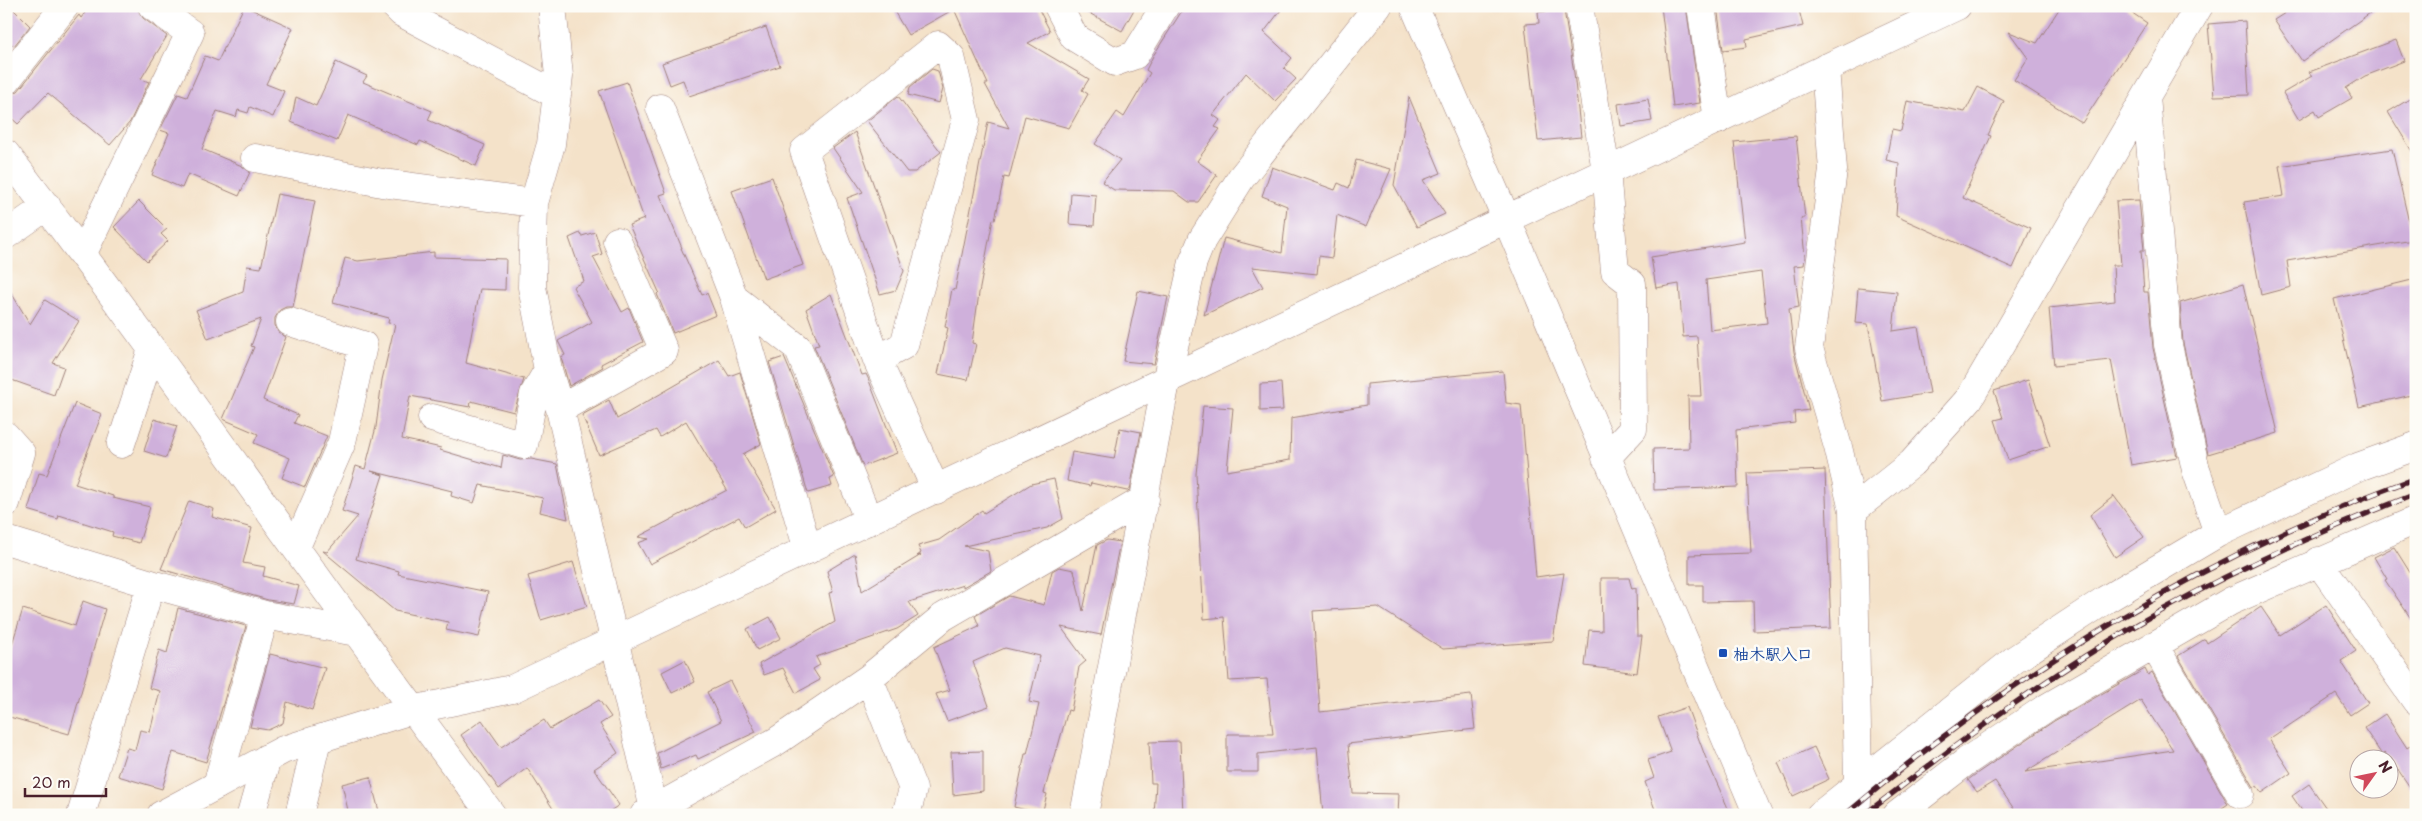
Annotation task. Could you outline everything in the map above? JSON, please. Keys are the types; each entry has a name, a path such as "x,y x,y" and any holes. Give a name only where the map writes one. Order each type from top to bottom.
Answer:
{"street":[{"path":"6,81 66,6"},
{"path":"83,253 190,34 152,6"},
{"path":"395,6 402,13 557,95"},
{"path":"552,6 559,76 551,144 534,203 532,287 548,370 560,409 614,642 649,812 777,741 869,678 944,617 1145,499"},
{"path":"1058,6 1074,36 1115,62 1136,55 1165,6"},
{"path":"1084,815 1166,382 1193,262 1202,240 1241,178 1378,6"},
{"path":"1414,6 1507,220 1758,815"},
{"path":"1579,6 1606,171 1615,270 1632,284 1633,429 1606,458"},
{"path":"1701,6 1718,120"},
{"path":"161,815 283,750 412,710 512,689 1166,382 1606,171 1957,6"},
{"path":"1853,510 1912,463 1969,399 2199,6"},
{"path":"877,360 904,345 966,120 951,57 938,45 804,151 877,360 936,490"},
{"path":"1825,68 1833,170 1809,348 1838,447 1853,510 1858,785 1856,815"},
{"path":"2146,97 2168,345 2196,470 2218,533"},
{"path":"660,108 734,298 808,550"},
{"path":"6,154 83,253 412,710 492,815"},
{"path":"255,158 382,183 534,203"},
{"path":"6,235 47,206"},
{"path":"560,409 664,351 617,241"},
{"path":"734,298 798,348 870,521"},
{"path":"290,322 363,345 342,442 296,547"},
{"path":"121,444 152,349"},
{"path":"432,418 524,445 534,394 548,370"},
{"path":"6,436 21,453 6,503"},
{"path":"1820,815 2014,660 2105,600 2218,533 2358,467 2416,446"},
{"path":"1897,815 1967,761 2046,708 2231,600 2416,520"},
{"path":"6,540 151,584 265,615 356,632"},
{"path":"2318,561 2416,701"},
{"path":"81,815 151,584"},
{"path":"217,785 265,615"},
{"path":"2154,645 2240,794"},
{"path":"869,678 913,790 906,815"},
{"path":"299,815 317,740"},
{"path":"251,815 267,758"}],"building":[{"path":"6,6 10,6 30,26 14,46 6,38"},
{"path":"90,6 137,6 143,18 167,36 141,79 149,82 130,122 110,145 48,93 18,124 6,113 6,96 18,91 79,15 81,18"},
{"path":"244,6 293,28 266,84 284,91 273,117 250,107 248,113 238,110 236,117 217,111 202,149 242,166 250,172 239,196 188,174 182,188 152,175 169,133 160,130 178,94 187,97 205,56 218,61"},
{"path":"891,6 1037,6 1050,31 1028,43 1089,79 1082,90 1088,94 1069,128 1025,116 1009,178 1004,177 995,220 993,219 979,293 972,343 976,344 968,380 938,374 948,328 945,327 952,289 955,290 988,122 1009,128 985,84 988,84 954,9 908,35"},
{"path":"1076,6 1136,6 1122,31"},
{"path":"1185,6 1284,6 1264,32 1292,58 1284,68 1296,79 1275,101 1246,73 1213,115 1220,120 1215,127 1220,129 1197,161 1217,175 1198,202 1189,202 1174,191 1114,190 1102,182 1120,160 1095,144 1117,112 1124,117 1150,73 1146,70 1153,56"},
{"path":"1661,6 1686,6 1700,103 1673,107"},
{"path":"1717,6 1798,6 1803,26 1746,39 1747,47 1723,50"},
{"path":"2061,6 2122,6 2147,23 2082,123 2014,80 2028,58 2009,32 2037,43"},
{"path":"2296,6 2380,6 2302,61 2274,20"},
{"path":"1564,10 1574,73 1581,137 1538,141 1525,24 1539,23 1538,12"},
{"path":"2245,21 2249,95 2214,96 2208,24"},
{"path":"766,27 780,66 689,96 683,80 670,85 662,63"},
{"path":"2396,40 2404,61 2365,76 2346,88 2352,98 2319,117 2315,110 2299,120 2283,93 2312,76 2309,72"},
{"path":"336,62 367,76 363,82 432,111 428,120 485,145 476,166 420,141 418,145 348,115 337,141 291,122 296,97 316,106"},
{"path":"932,69 938,71 943,89 939,103 908,95 910,87"},
{"path":"627,82 666,193 660,195 702,295 707,293 716,315 673,333 657,294 659,292 629,225 644,219 599,91"},
{"path":"1978,87 2004,101 1988,135 1991,136 1963,198 2031,228 2013,268 1896,216 1899,163 1886,160 1892,129 1901,131 1907,101 1965,112"},
{"path":"2416,95 2416,158 2388,112"},
{"path":"898,96 941,152 915,172 907,172 867,121"},
{"path":"1409,97 1441,173 1423,180 1445,214 1417,227 1394,185"},
{"path":"1648,99 1652,121 1621,126 1618,104"},
{"path":"855,132 904,271 896,290 880,294 847,198 863,192 833,148"},
{"path":"1796,136 1805,218 1801,218 1805,257 1804,265 1794,266 1799,307 1789,309 1794,352 1809,410 1794,412 1795,423 1736,430 1738,487 1654,490 1653,449 1689,448 1688,396 1701,396 1697,336 1683,337 1679,284 1656,288 1651,257 1745,242 1734,142","holes":["1761,272 1767,323 1710,330 1706,280"]},
{"path":"2392,149 2413,240 2287,261 2291,287 2261,295 2244,202 2284,196 2279,166"},
{"path":"1356,160 1391,169 1366,227 1337,215 1332,258 1319,256 1317,274 1252,267 1263,287 1204,315 1224,238 1282,253 1287,206 1262,196 1272,167 1335,190 1338,183 1349,188"},
{"path":"772,177 803,265 764,279 732,191"},
{"path":"1071,193 1096,195 1094,226 1069,224"},
{"path":"277,194 315,201 293,307 286,307 280,310 275,318 278,332 286,337 263,400 298,415 294,423 327,436 305,487 282,478 290,458 254,443 258,434 223,419 254,347 251,346 261,319 208,339 196,310 243,292 247,266 261,268"},
{"path":"2139,200 2144,250 2141,250 2144,292 2148,292 2153,348 2177,457 2131,465 2111,360 2054,366 2049,308 2115,301 2113,265 2121,265 2116,201"},
{"path":"139,201 167,229 161,234 168,241 147,261 114,227"},
{"path":"595,232 602,254 593,257 622,312 629,308 643,342 601,364 603,367 569,386 561,357 565,355 558,341 592,322 573,287 584,281 569,238 580,233 582,236"},
{"path":"434,252 434,257 506,259 505,290 480,289 466,363 524,379 514,412 471,401 470,407 410,396 402,439 441,448 440,450 501,468 503,455 520,460 531,459 557,464 568,519 540,512 543,498 480,485 474,503 451,496 452,491 371,471 383,475 356,559 399,571 398,574 488,592 479,637 446,630 448,622 395,611 323,551 327,552 358,516 342,511 356,466 365,469 376,427 382,380 395,324 388,323 389,318 333,303 345,258 358,261"},
{"path":"2416,279 2416,394 2359,407 2334,299"},
{"path":"6,284 30,324 45,300 79,321 53,363 64,367 54,395 6,378"},
{"path":"2243,284 2278,433 2208,454 2183,343 2180,303"},
{"path":"1858,288 1897,292 1893,331 1918,327 1930,393 1882,401 1868,324 1855,323"},
{"path":"1138,291 1168,297 1154,364 1123,361"},
{"path":"831,294 862,375 866,374 868,378 897,453 863,466 814,346 819,345 806,309"},
{"path":"784,357 834,477 830,479 832,486 808,493 769,362"},
{"path":"719,360 729,376 740,372 761,444 743,454 776,509 745,527 739,517 650,564 638,543 649,539 638,537 727,490 686,421 660,437 656,430 599,455 582,415 609,400 617,419"},
{"path":"1503,371 1506,403 1521,405 1536,577 1564,573 1553,641 1443,649 1378,607 1313,611 1320,712 1471,695 1475,729 1348,744 1353,793 1399,794 1398,815 1323,815 1317,747 1258,754 1258,772 1227,772 1227,734 1273,734 1267,679 1229,681 1224,617 1204,619 1196,474 1203,406 1233,408 1227,471 1290,460 1291,418 1367,405 1367,384"},
{"path":"2028,380 2050,446 2008,460 1995,420 2003,418 1994,391"},
{"path":"1281,383 1283,410 1260,411 1260,384"},
{"path":"75,403 102,414 75,484 113,496 113,498 150,507 139,543 112,536 113,532 59,515 58,519 28,510 39,473 47,475"},
{"path":"154,419 177,426 166,458 144,451"},
{"path":"1120,428 1141,432 1130,490 1127,491 1091,483 1090,486 1067,481 1072,452 1114,459"},
{"path":"1825,470 1831,628 1754,631 1753,601 1703,602 1703,585 1689,585 1689,555 1751,553 1747,473"},
{"path":"1054,479 1063,519 1047,528 964,546 988,551 991,571 963,587 963,585 909,602 918,616 897,629 816,657 820,665 813,669 820,680 796,693 783,668 764,675 759,664 835,622 829,593 833,592 827,571 855,554 862,591 921,555 917,556 921,553 918,546 939,540 982,510 984,513 1031,484"},
{"path":"2114,496 2144,537 2115,557 2090,515"},
{"path":"189,501 214,509 212,517 252,528 243,563 265,567 263,576 299,586 294,604 268,600 161,569"},
{"path":"1107,540 1120,542 1101,635 1061,627 1086,661 1079,667 1071,711 1068,710 1044,793 1047,794 1042,814 1014,807 1025,754 1027,754 1039,704 1029,702 1040,656 1005,648 973,662 989,706 947,721 936,694 950,690 934,647 979,626 975,616 1009,596 1044,605 1052,571 1059,567 1074,570 1083,611 1097,545"},
{"path":"2394,547 2416,582 2416,626 2385,580 2387,579 2374,557"},
{"path":"573,562 587,606 541,620 528,576"},
{"path":"1601,578 1629,578 1632,589 1636,588 1637,636 1642,636 1637,673 1585,666 1589,630 1602,631"},
{"path":"83,601 105,609 69,734 6,716 6,663 23,609 75,626"},
{"path":"2326,605 2356,651 2341,661 2368,703 2350,715 2336,694 2269,739 2291,773 2262,793 2257,786 2254,787 2178,656 2205,639 2207,643 2261,607 2280,635"},
{"path":"178,608 246,626 206,762 173,752 162,789 118,776 127,748 135,750 140,730 150,732 160,691 149,688 159,650 167,653"},
{"path":"770,617 781,638 757,650 747,629"},
{"path":"270,654 325,668 312,710 287,702 283,723 268,730 250,727"},
{"path":"685,660 695,682 672,693 662,672"},
{"path":"2145,669 2148,675 2152,672 2228,804 2212,815 2018,815 1995,781 1977,792 1968,780 2054,721","holes":["2141,700 2173,750 2025,772"]},
{"path":"730,681 756,732 698,759 696,755 661,769 657,753 721,721 707,692"},
{"path":"599,700 611,717 600,724 618,753 594,769 619,805 604,815 557,815 527,768 499,789 461,735 482,720 501,747 544,720 550,729"},
{"path":"1687,707 1705,756 1731,815 1657,815 1645,782 1654,778 1648,760 1671,752 1658,717"},
{"path":"2385,714 2407,748 2416,742 2416,796 2400,773 2400,748 2377,748 2364,728"},
{"path":"1180,741 1183,815 1154,815 1156,783 1151,783 1149,742"},
{"path":"1814,747 1829,779 1793,796 1778,763"},
{"path":"983,751 983,791 953,795 951,752"},
{"path":"370,777 380,815 349,815 342,784"},
{"path":"2309,784 2331,815 2305,815 2292,796"}],"railway":[{"path":"1845,815 1976,713 2045,665 2116,621 2188,580 2263,542 2339,508 2416,478"},
{"path":"1864,815 2009,707 2122,633 2223,578 2318,534 2416,494"}],"place":[{"name":"柚木駅入口","path":"1723,653"}]}
